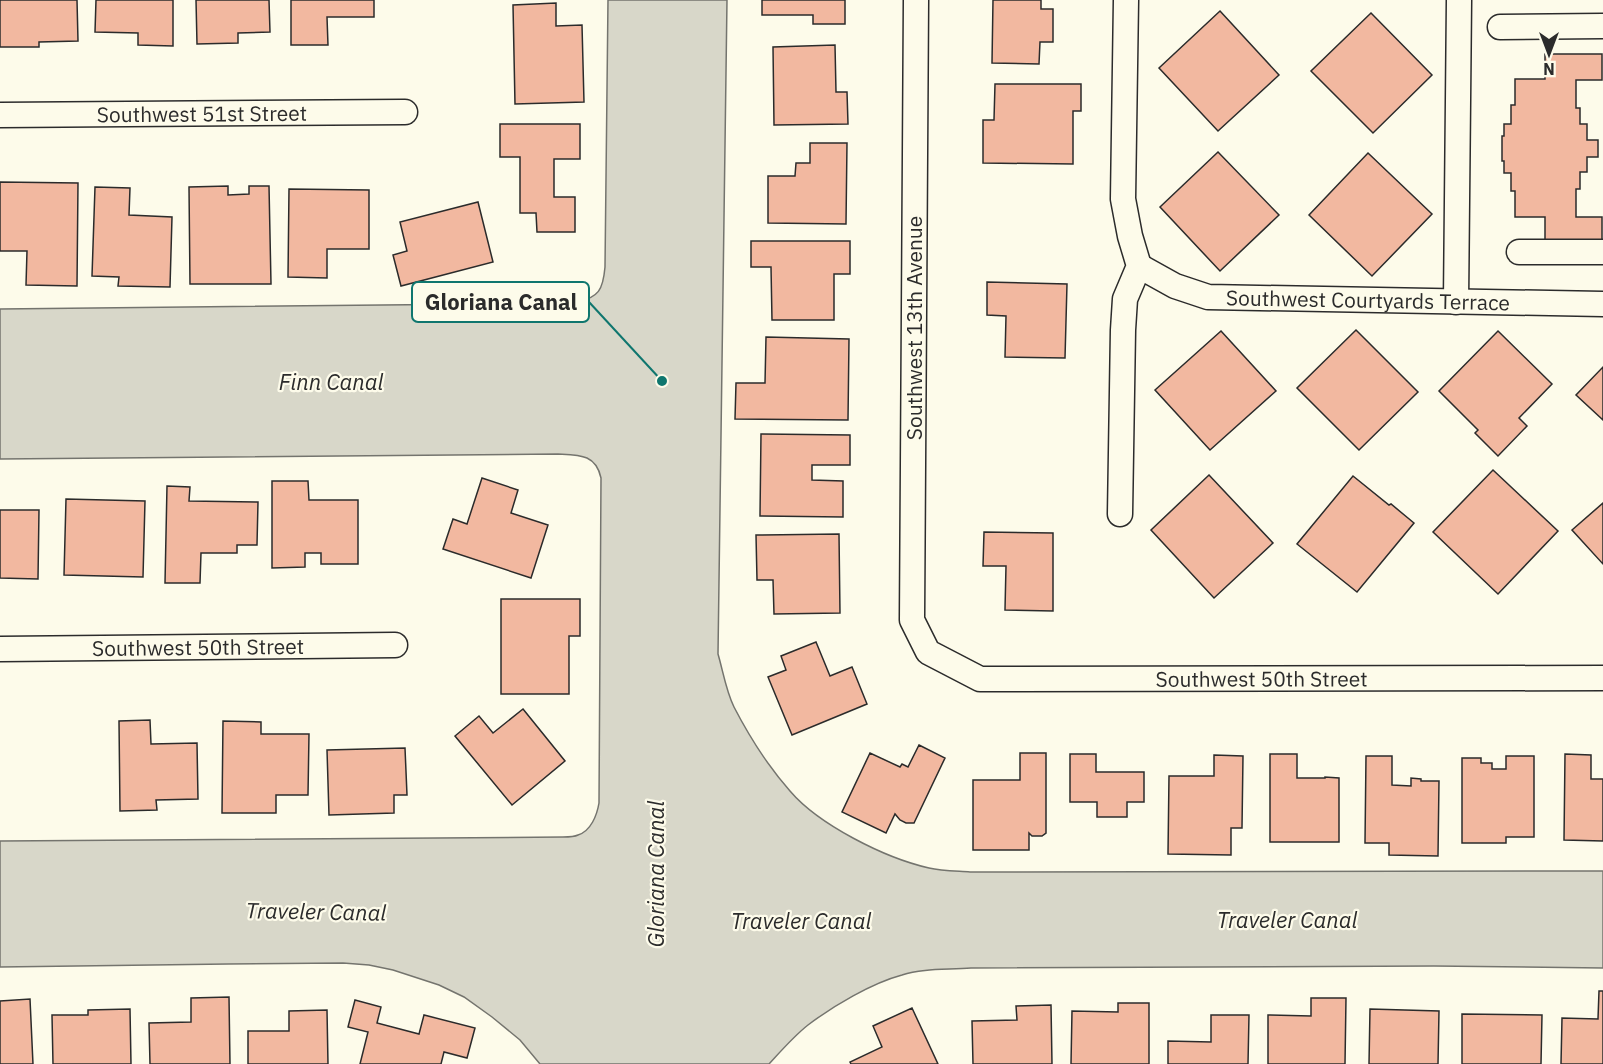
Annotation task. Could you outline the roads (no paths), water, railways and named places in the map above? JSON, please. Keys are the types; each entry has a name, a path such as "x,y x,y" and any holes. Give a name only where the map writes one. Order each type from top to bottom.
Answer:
{"street":[{"name":"Southwest 13th Avenue","path":"916,0 912,620 928,652"},
{"path":"1120,514 1125,299 1139,266 1123,199 1126,0"},
{"path":"1456,302 1459,0"},
{"path":"1500,27 1603,26"},
{"name":"Southwest 51st Street","path":"0,115 405,112"},
{"path":"1519,252 1603,252"},
{"name":"Southwest Courtyards Terrace","path":"1139,266 1175,286 1208,297 1603,304"},
{"name":"Southwest 50th Street","path":"0,649 395,645"},
{"name":"Southwest 50th Street","path":"928,652 980,680 1603,678"}],"water":[{"path":"608,0 727,0 718,654 729,694 740,718 774,771 802,804 835,828 873,848 912,863 944,870 970,872 1603,871 1603,968 1434,966 927,970 890,979 841,1003 803,1029 769,1064 540,1064 520,1040 464,997 439,985 369,965 343,963 0,967 0,841 567,837 583,833 593,822 599,803 601,478 599,470 591,460 586,457 558,454 0,459 0,309 576,303 590,298 601,287 605,267"}],"place":[{"name":"Gloriana Canal","path":"662,381"}],"water label":[{"name":"Finn Canal","path":"331,381"},
{"name":"Traveler Canal","path":"316,911"},
{"name":"Traveler Canal","path":"1287,919"},
{"name":"Traveler Canal","path":"801,920"}]}
